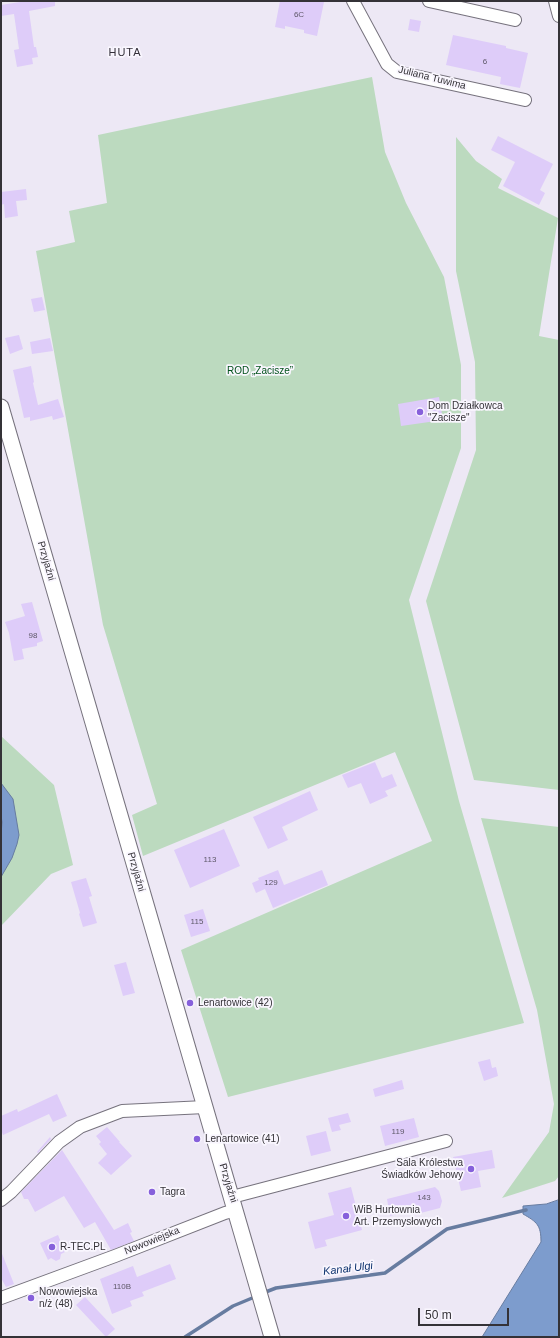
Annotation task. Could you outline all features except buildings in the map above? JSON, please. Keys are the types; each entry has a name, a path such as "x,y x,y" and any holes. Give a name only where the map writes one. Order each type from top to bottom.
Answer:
{"main road":[{"name":"Przyjaźni","path":"1,407 272,1337"}],"street":[{"name":"Juliana Tuwima","path":"354,1 387,64 397,72 525,100"},
{"path":"429,1 464,5 515,20"},
{"path":"555,1 559,16"},
{"path":"1,1200 11,1192 59,1142 80,1127 122,1112 205,1107"},
{"name":"Nowowiejska","path":"1,1298 225,1213 234,1204 446,1141"}],"green space":[{"name":"ROD „Zacisze”","path":"372,77 385,152 406,203 444,277 461,365 461,448 409,600 459,801 524,1023 228,1097 181,950 432,841 395,752 143,856 132,815 157,804 103,625 36,251 75,242 69,211 107,203 98,135"},
{"path":"456,137 476,161 502,179 498,188 558,218 539,336 559,340 559,790 474,780 426,601 476,450 475,362 456,271"},
{"path":"1,736 54,785 73,865 51,874 1,926"},
{"path":"481,818 559,827 559,1176 555,1181 502,1198 549,1132 554,1104 537,1010"}],"water":[{"path":"1,783 13,799 19,835 12,858 1,877 2,822"},
{"path":"559,1200 559,1337 482,1337 541,1242 539,1228 532,1219 523,1214 523,1206 546,1204"}],"waterway":[{"name":"Kanał Ulgi","path":"263,1293 276,1288 385,1273 447,1229 526,1210"},
{"name":"Kanał Ulgi","path":"185,1337 233,1306 257,1296"}],"place":[{"name":"Dom Działkowca \"Zacisze\"","path":"420,412"},
{"name":"Lenartowice (42)","path":"190,1003"},
{"name":"Lenartowice (41)","path":"197,1139"},
{"name":"Sala Królestwa Świadków Jehowy","path":"471,1169"},
{"name":"Tagra","path":"152,1192"},
{"name":"WiB Hurtownia Art. Przemysłowych","path":"346,1216"},
{"name":"R-TEC.PL","path":"52,1247"},
{"name":"Nowowiejska n/ż (48)","path":"31,1298"}],"district":[{"name":"HUTA","path":"125,53"}]}
